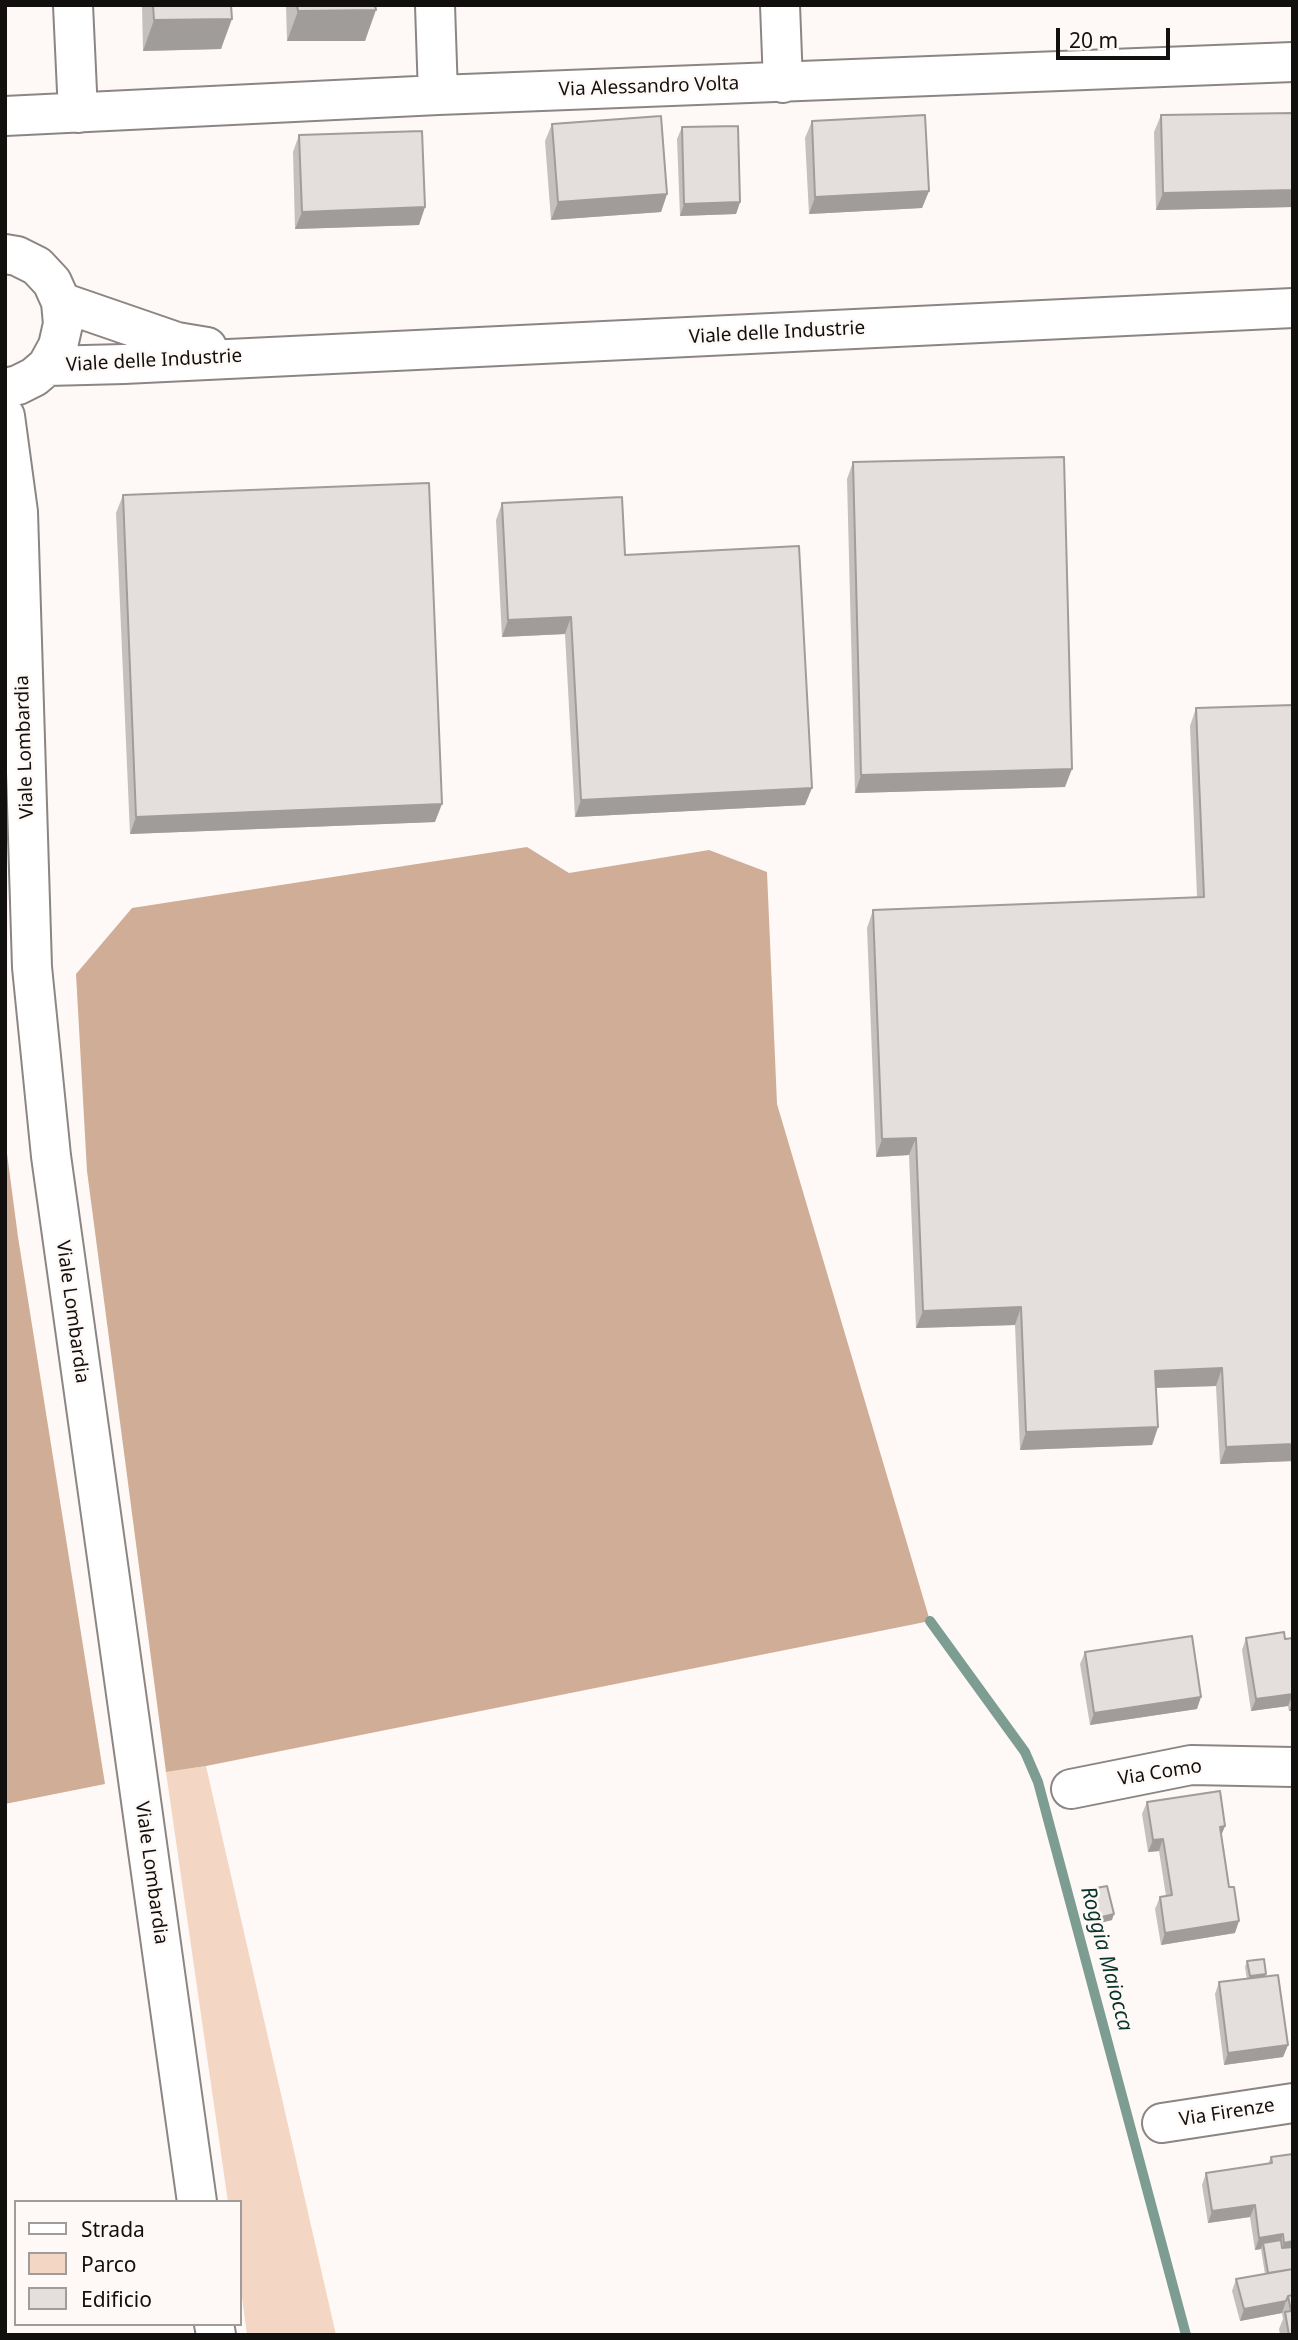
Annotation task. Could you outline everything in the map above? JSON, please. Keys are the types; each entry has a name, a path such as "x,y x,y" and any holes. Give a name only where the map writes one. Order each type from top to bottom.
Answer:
{"street":[{"path":"73,5 78,113"},
{"path":"435,5 438,95"},
{"path":"780,5 783,83"},
{"name":"Via Alessandro Volta","path":"5,116 438,95 1293,62"},
{"path":"5,254 17,256 37,266 52,282 61,302 63,324 58,346 47,366 34,377 5,388"},
{"name":"Viale delle Industrie","path":"61,302 177,342 260,356"},
{"name":"Viale delle Industrie","path":"47,366 1293,308"},
{"name":"Viale Lombardia","path":"5,416 18,512 32,967 51,1156 197,2200"},
{"name":"Via Como","path":"1071,1789 1191,1765 1293,1768"},
{"name":"Via Firenze","path":"1162,2123 1293,2103"}],"green space":[{"path":"206,1766 336,2335 247,2335 242,2297 242,2200 228,2200 166,1772"}],"shaded area":[{"path":"527,847 569,873 709,850 767,872 777,1104 930,1621 166,1772 87,1171 76,974 132,908"},
{"path":"5,1138 18,1237 105,1784 5,1804"}],"building":[{"path":"153,5 231,5 232,19 154,20"},
{"path":"297,5 375,5 376,10 298,11"},
{"path":"1293,113 1293,190 1163,193 1161,115"},
{"path":"925,115 929,191 815,197 812,121"},
{"path":"661,116 667,194 558,202 552,124"},
{"path":"738,126 740,202 684,204 682,127"},
{"path":"422,131 425,207 302,212 299,135"},
{"path":"1064,457 1072,769 861,775 853,462"},
{"path":"429,483 442,804 136,817 123,495"},
{"path":"622,497 625,555 799,546 812,788 581,800 571,617 508,620 502,503"},
{"path":"1293,705 1293,1444 1226,1447 1222,1368 1155,1371 1158,1427 1026,1432 1021,1307 923,1311 916,1138 882,1139 873,910 1204,897 1196,708"},
{"path":"1284,1632 1285,1639 1293,1638 1293,1694 1256,1699 1246,1638"},
{"path":"1192,1636 1201,1697 1094,1713 1085,1652"},
{"path":"1220,1791 1225,1826 1220,1827 1229,1887 1234,1887 1239,1921 1165,1933 1160,1897 1172,1895 1163,1839 1153,1840 1147,1802"},
{"path":"1107,1886 1114,1914 1098,1918 1091,1889"},
{"path":"1264,1959 1266,1974 1250,1976 1247,1961"},
{"path":"1278,1975 1288,2045 1228,2053 1219,1982"},
{"path":"1293,2154 1293,2241 1284,2243 1283,2234 1259,2238 1255,2205 1212,2211 1206,2173 1272,2163 1271,2157"},
{"path":"1281,2240 1282,2248 1293,2247 1293,2269 1268,2273 1263,2243"},
{"path":"1293,2269 1293,2295 1288,2296 1286,2301 1244,2309 1236,2279"},
{"path":"1293,2295 1293,2335 1289,2335 1285,2312 1291,2311 1288,2296"}],"waterway":[{"name":"Roggia Maiocca","path":"930,1621 1025,1752 1038,1782 1186,2335"}]}
